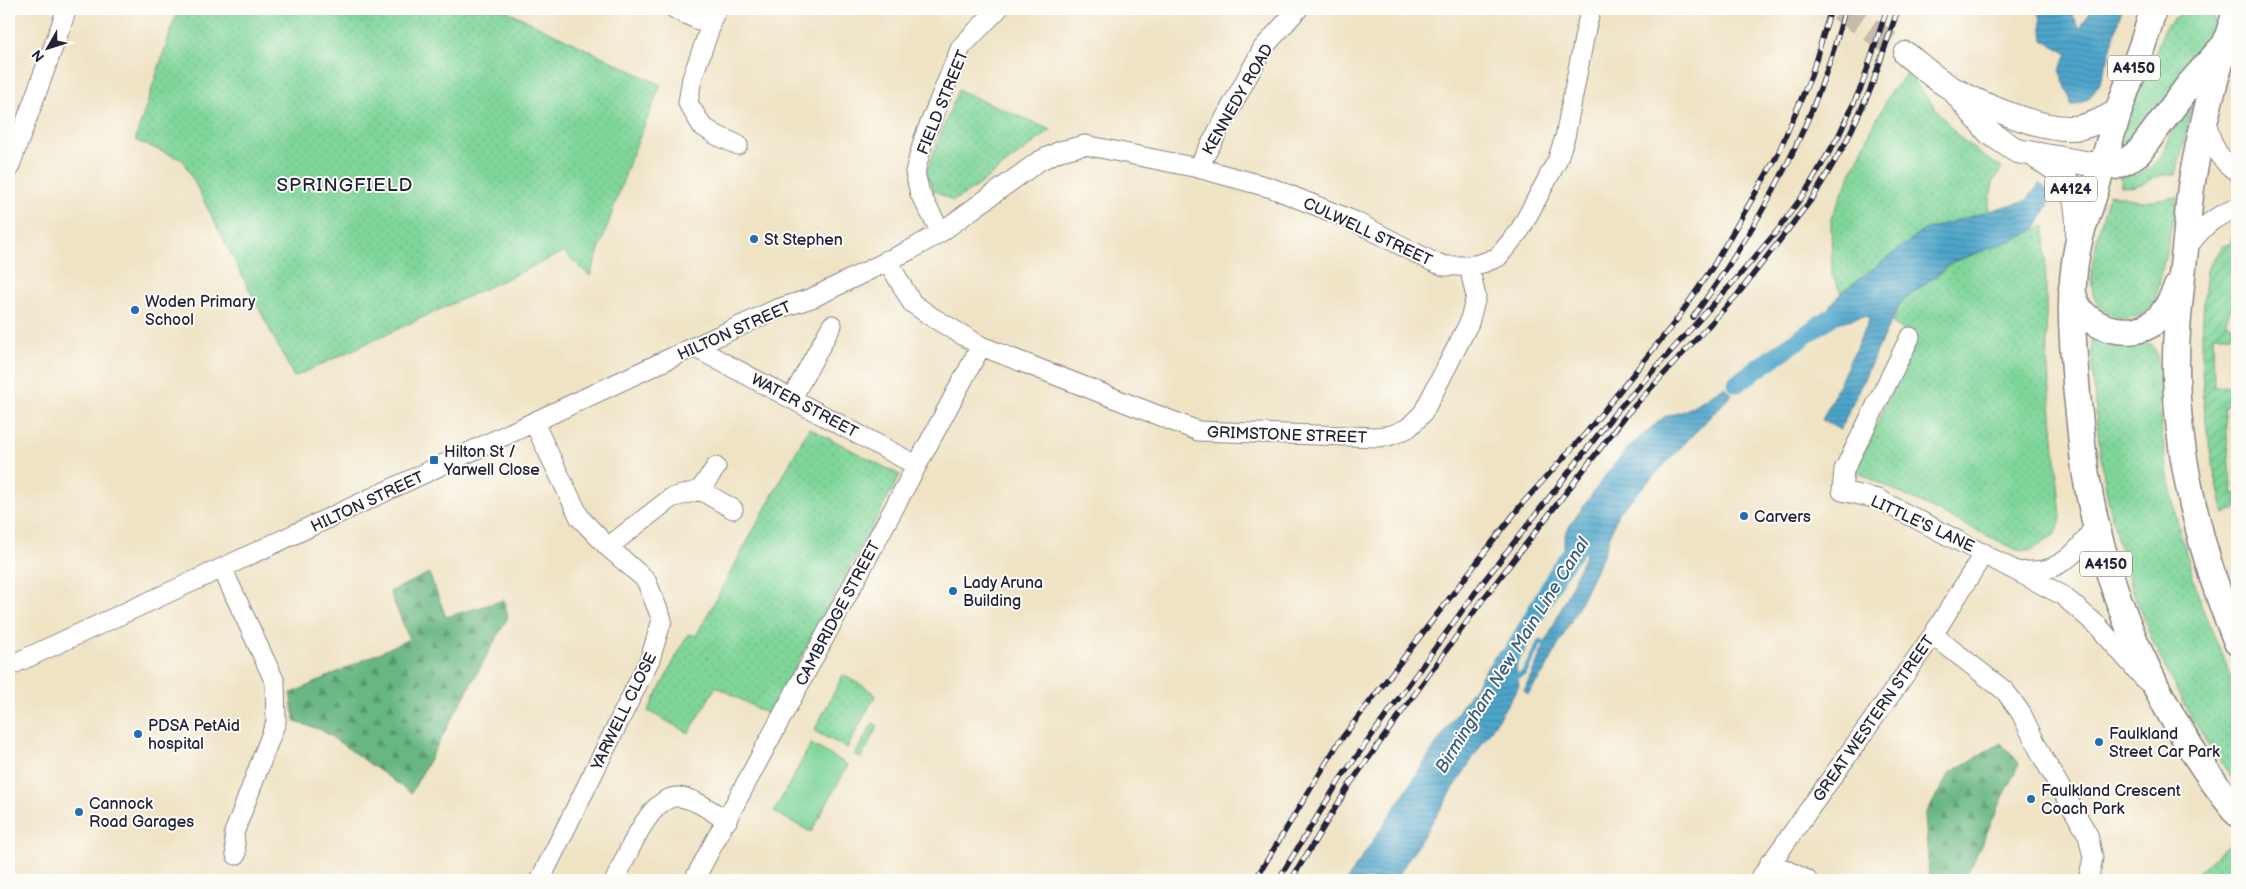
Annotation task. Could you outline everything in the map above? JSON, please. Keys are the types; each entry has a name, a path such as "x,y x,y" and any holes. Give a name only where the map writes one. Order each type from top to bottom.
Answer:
{"highway":[{"name":"A4150","path":"2156,14 2119,110 2078,247 2071,284 2072,340 2079,416 2086,475 2096,522 2106,563 2123,615 2148,673 2165,703 2218,788 2237,812"},
{"path":"2230,21 2191,184 2180,281 2176,359 2178,410 2187,475 2200,529 2226,616 2237,642"},
{"path":"2102,166 2115,166 2139,152 2189,84 2230,21"},
{"path":"2071,284 2076,304 2088,317 2104,328 2126,332 2140,329 2153,323 2165,311 2180,281"}],"main road":[{"name":"A4124","path":"1906,54 1952,88 2011,115 2049,126 2073,128 2084,126 2100,122 2119,110"},
{"name":"A4124","path":"1952,88 1990,133 2017,151 2102,166"},
{"name":"A4124","path":"2028,153 2062,173 2069,186 2074,196 2078,218 2078,247"}],"street":[{"path":"9,168 67,9"},
{"path":"675,9 713,17 692,78 688,103 702,126 716,136 738,145"},
{"name":"FIELD STREET","path":"941,232 920,194 915,172 924,138 961,47 998,9"},
{"name":"KENNEDY ROAD","path":"1198,168 1263,48 1298,9"},
{"name":"CULWELL STREET","path":"887,260 941,232 1039,161 1060,151 1085,145 1198,168 1272,188 1354,221 1431,261 1445,266 1470,266 1483,263 1498,257 1520,230 1557,161 1565,137 1591,9"},
{"path":"2206,115 2213,147 2220,157 2237,172"},
{"path":"2185,250 2200,231 2215,217 2237,208"},
{"name":"GRIMSTONE STREET","path":"887,260 912,303 981,346 1198,431 1378,437 1392,435 1408,428 1423,413 1469,323 1476,297 1470,266"},
{"name":"HILTON STREET","path":"9,666 694,347 777,309 812,298 887,260"},
{"path":"792,398 832,325"},
{"name":"LITTLE'S LANE","path":"1910,337 1844,470 1842,491 1878,499 2062,595 2092,620 2165,703"},
{"name":"CAMBRIDGE STREET","path":"694,880 981,346"},
{"name":"WATER STREET","path":"694,347 916,465"},
{"name":"YARWELL CLOSE","path":"534,422 580,518 608,547 646,580 662,620 650,659 540,880"},
{"path":"608,547 671,498 700,490 716,467"},
{"path":"700,490 733,509"},
{"path":"2020,572 2045,570 2064,559 2079,548 2088,538 2096,522"},
{"name":"GREAT WESTERN STREET","path":"1758,880 1932,635 1984,553"},
{"path":"222,568 275,682 276,722 234,833 236,855"},
{"path":"1932,635 2005,691 2021,713 2042,756 2088,835 2093,849 2088,880"},
{"path":"614,880 650,814 664,800 678,797 691,800 727,820"},
{"path":"1770,862 1807,880"}],"green space":[{"path":"178,9 503,9 661,85 631,158 590,276 564,252 294,377 183,160 135,140"},
{"path":"2189,11 2206,12 2214,17 2214,25 2205,44 2140,141 2119,154 2118,135 2153,60 2165,27 2173,19"},
{"path":"1907,73 1958,136 1980,154 2002,168 1993,182 1988,212 1924,230 1841,293 1832,275 1831,218 1872,128 1892,90"},
{"path":"958,90 1051,130 970,191 953,201 933,190 926,172"},
{"path":"2194,99 2176,175 2162,175 2131,187 2121,186 2121,177 2140,174 2150,168 2162,155 2175,120"},
{"path":"2109,194 2142,201 2178,197 2155,303 2148,311 2137,316 2120,318 2111,315 2096,303 2092,289 2095,247"},
{"path":"2045,226 2047,358 2061,518 2056,534 2031,551 2017,550 1855,471 1917,338 1892,323 1900,303 1954,262"},
{"path":"2232,236 2237,245 2237,297 2225,322 2234,326 2233,335 2213,335 2214,387 2237,385 2237,404 2224,407 2233,494 2237,494 2237,509 2224,513 2216,482 2206,421 2203,392 2202,332 2207,270 2223,245 2230,244"},
{"path":"2091,335 2114,346 2143,343 2153,345 2157,354 2160,416 2166,465 2176,517 2201,605 2237,690 2237,784 2216,756 2179,695 2148,631 2124,564 2109,506 2101,458"},
{"path":"809,428 900,475 769,715 716,686 689,733 648,711 688,634 696,636"},
{"path":"429,573 446,617 504,600 508,617 411,793 322,730 295,722 290,694 409,639 390,592"},
{"path":"843,675 872,691 875,696 847,748 814,731"},
{"path":"873,723 878,726 861,758 855,755"},
{"path":"2001,743 2019,763 1965,880 1929,880 1925,815 1950,773"},
{"path":"811,744 848,765 811,832 774,812"},
{"path":"2228,845 2237,864 2237,880 2190,880"}],"water":[{"path":"2037,9 2070,9 2080,29 2091,9 2122,9 2100,81 2091,95 2078,104 2071,106 2070,98 2059,70 2068,54 2043,40 2041,19"},
{"path":"2040,183 2050,193 2051,200 2036,228 2022,237 1954,261 1899,304 1840,430 1822,420 1870,318 1864,316 1810,330 1841,293 1924,230 2027,200"},
{"path":"1758,367 1618,513 1604,553 1575,613 1545,671 1528,694 1524,691 1587,551 1565,562 1564,541 1566,531 1610,469 1631,445 1664,417 1684,411"},
{"path":"1523,634 1516,669 1519,686 1395,880 1347,880 1494,657"}],"pier":[{"path":"1734,379 1744,386 1735,396 1724,385"}],"waterway":[{"name":"Birmingham New Main Line Canal","path":"1737,383 1831,317"},
{"name":"Birmingham New Main Line Canal","path":"1512,655 1560,569 1580,542"},
{"path":"1511,679 1524,673 1540,642 1549,646 1550,644"}],"tunnel":[{"path":"1840,9 1906,54"}],"railway":[{"path":"1676,321 1712,268 1777,156 1811,76 1831,9"},
{"path":"1693,317 1764,208 1784,170 1819,92 1845,9"},
{"path":"1278,880 1341,778 1480,586 1615,413 1737,278 1777,231 1806,191 1838,137 1862,85 1887,9"},
{"path":"1291,880 1350,784 1484,598 1627,414 1738,294 1814,196 1846,142 1871,88 1898,9"},
{"path":"1255,880 1339,742 1521,505 1586,433 1679,317"}],"place":[{"name":"St Stephen","path":"754,239"},
{"name":"Woden Primary School","path":"135,310"},
{"name":"Hilton St / Yarwell Close","path":"434,460"},
{"name":"Carvers","path":"1744,516"},
{"name":"Lady Aruna Building","path":"953,591"},
{"name":"PDSA PetAid hospital","path":"138,734"},
{"name":"Faulkland Street Car Park","path":"2099,742"},
{"name":"Faulkland Crescent Coach Park","path":"2031,799"},
{"name":"Cannock Road Garages","path":"79,812"}],"district":[{"name":"SPRINGFIELD","path":"345,184"}]}
